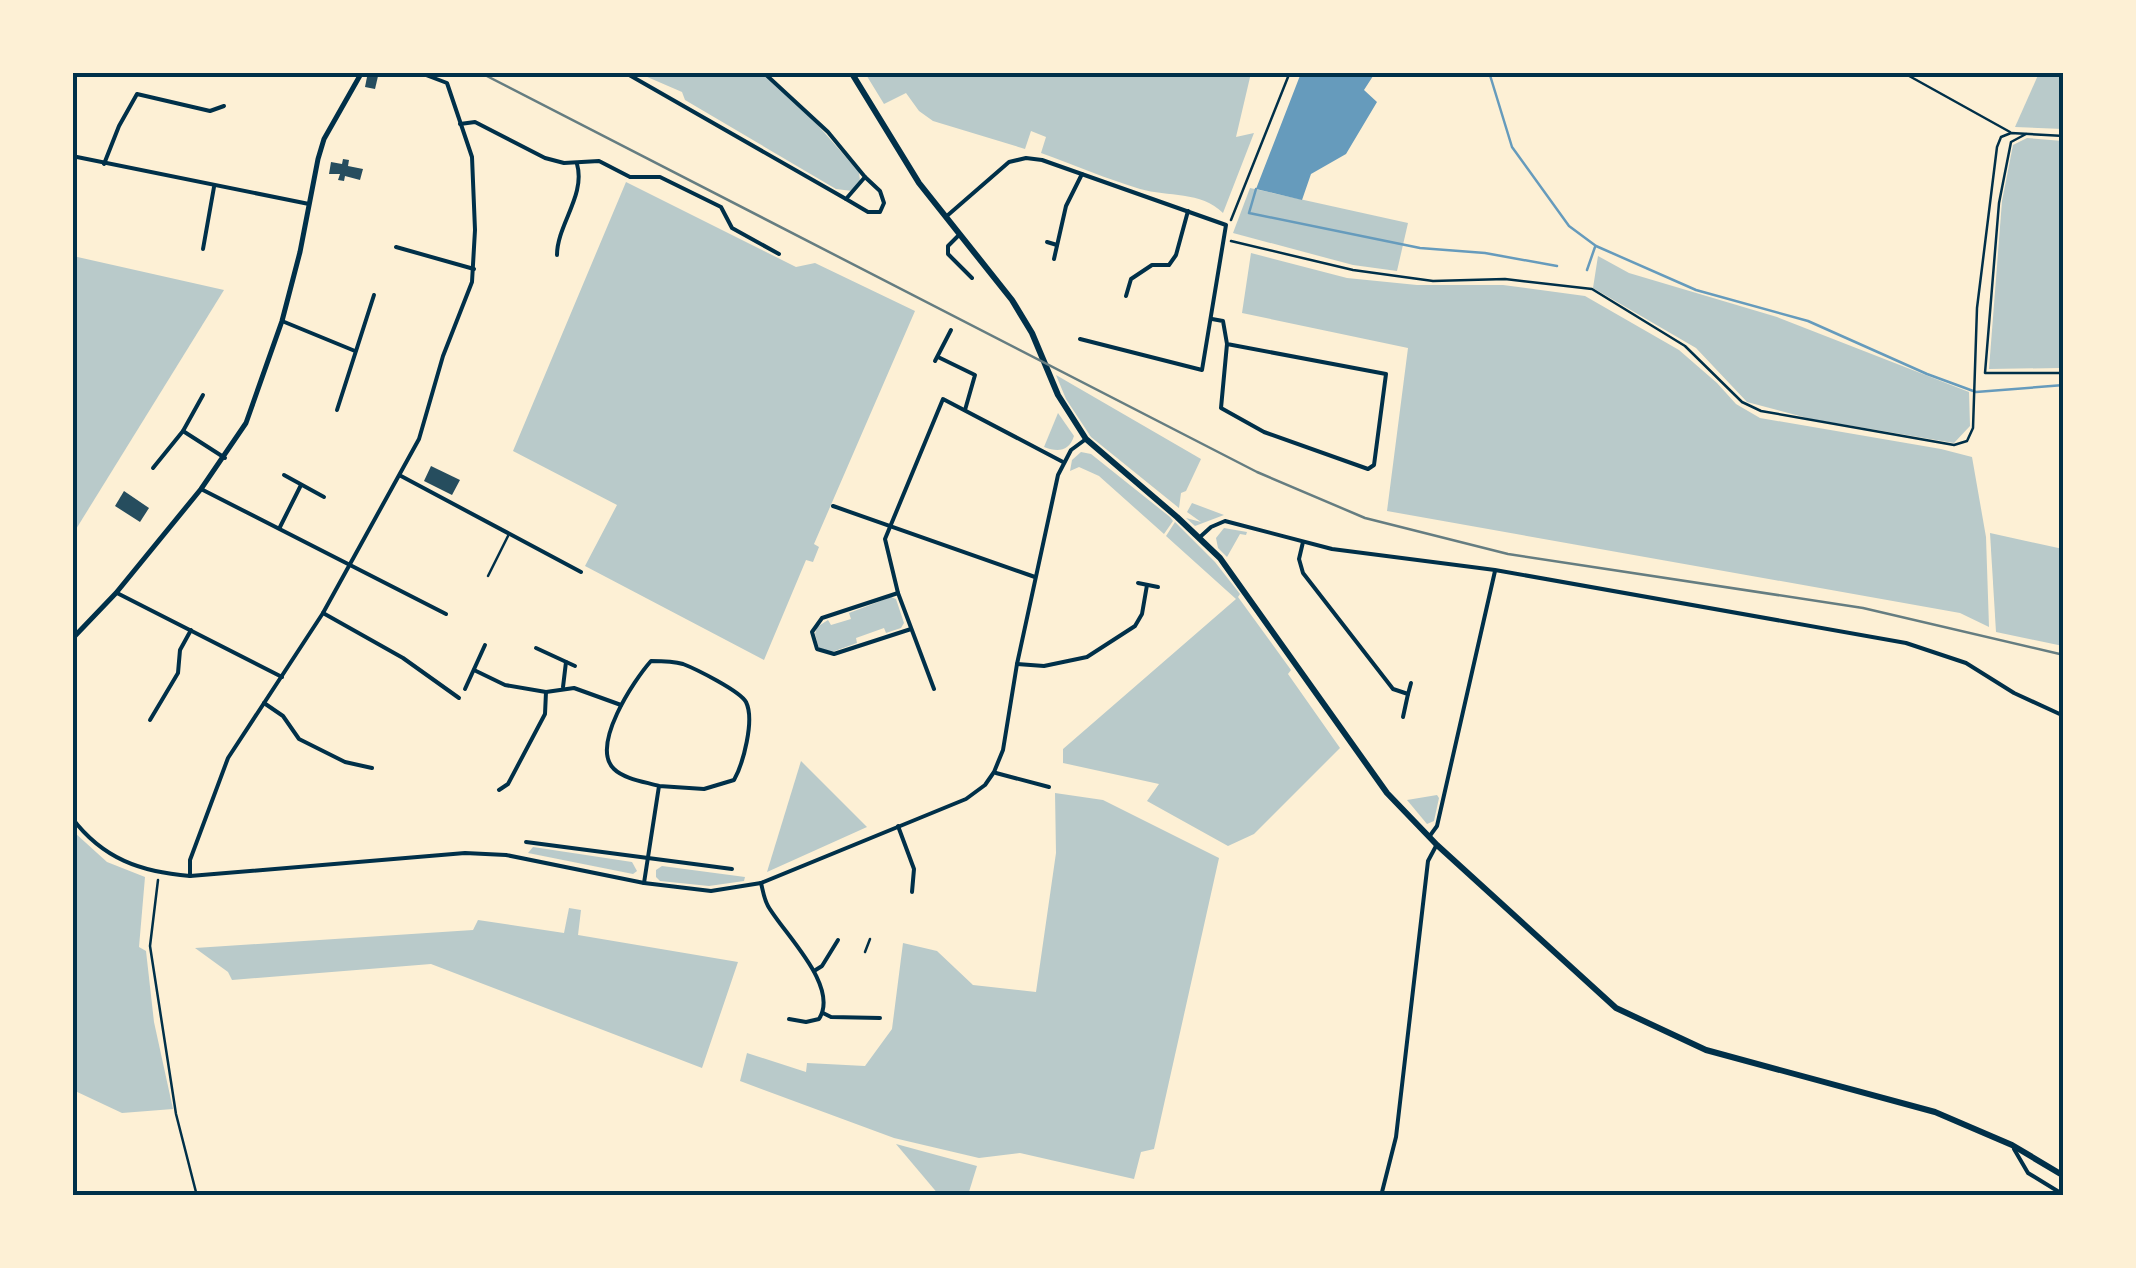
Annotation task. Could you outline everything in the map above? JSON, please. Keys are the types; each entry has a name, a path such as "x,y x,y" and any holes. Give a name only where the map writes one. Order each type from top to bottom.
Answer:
{"main road":[{"path":"851,72 919,183 1012,300 1032,333 1058,396 1086,439 1200,538 1247,593 1386,793 1437,845 1616,1008 1706,1050 1935,1112 2012,1146 2064,1176"}],"street":[{"path":"72,639 201,489 225,458 250,412 282,321 324,139 362,72"},
{"path":"190,876 190,860 228,758 323,613 401,476 419,438 443,356 472,282 472,157 447,83 418,72"},
{"path":"624,72 868,212 880,212 884,204 880,192 828,132 763,72"},
{"path":"104,164 137,94 210,111 224,106"},
{"path":"460,124 475,122 545,158 577,164 599,161 630,177 660,177 720,207 732,228 780,254"},
{"path":"72,156 308,204"},
{"path":"944,218 1010,162 1026,158 1042,160 1226,225 1202,370 1080,339"},
{"path":"557,256 557,244 579,184 577,164"},
{"path":"1054,259 1066,206 1082,174"},
{"path":"846,199 865,177"},
{"path":"203,248 214,187"},
{"path":"1126,296 1131,279 1152,265 1168,265 1176,255 1188,211"},
{"path":"958,236 948,246 948,254 963,274 972,278"},
{"path":"772,250 775,242"},
{"path":"1047,242 1057,244"},
{"path":"396,247 474,269"},
{"path":"336,406 373,299 379,304"},
{"path":"1212,319 1223,321 1227,344 1221,408 1226,413 1295,445 1322,451 1368,470 1374,466 1386,374 1227,344"},
{"path":"282,321 355,351"},
{"path":"952,330 937,359 975,375 966,410"},
{"path":"153,468 183,431 203,395"},
{"path":"934,690 886,552 890,527 943,399 1063,462"},
{"path":"183,431 225,458"},
{"path":"72,818 101,848 126,864 190,876 465,853 506,855 644,883 710,890 760,883 966,800 985,785 1003,750 1016,664 1063,462 1086,439"},
{"path":"284,475 324,496"},
{"path":"401,476 581,572"},
{"path":"280,527 301,486"},
{"path":"201,489 446,614"},
{"path":"833,506 1035,577"},
{"path":"1200,538 1210,527 1225,521 1346,551 1495,570 1906,643 1966,663 2014,693 2064,716"},
{"path":"1303,542 1299,559 1302,573 1393,690 1408,694"},
{"path":"1429,837 1437,826 1495,570"},
{"path":"1138,583 1158,587"},
{"path":"1016,664 1044,666 1088,656 1135,626 1142,614 1147,585"},
{"path":"116,592 282,678"},
{"path":"898,593 822,618 812,632 813,642 817,649 834,654 911,629"},
{"path":"323,613 403,658 460,698"},
{"path":"150,720 178,673 180,650 190,630"},
{"path":"464,689 485,645"},
{"path":"536,648 575,666"},
{"path":"651,661 684,664 738,694 746,702 748,714 744,762 734,780 704,790 659,786 622,774 611,767 606,753 620,705 634,679 651,661"},
{"path":"563,687 566,662"},
{"path":"474,670 505,685 546,692 574,688 620,705"},
{"path":"1403,718 1410,683"},
{"path":"498,790 508,784 545,714 546,692"},
{"path":"264,703 283,716 298,738 344,762 372,768"},
{"path":"994,772 1008,779 1049,787"},
{"path":"644,883 659,786"},
{"path":"898,826 914,870 912,892"},
{"path":"526,842 732,869"},
{"path":"1381,1196 1396,1137 1428,861 1437,845"},
{"path":"760,883 766,903 814,971 825,999 819,1019 789,1019"},
{"path":"814,971 822,966 838,940"},
{"path":"823,1013 831,1017 880,1018"},
{"path":"2012,1146 2028,1173 2064,1196"}],"lane":[{"path":"488,576 508,534"},
{"path":"865,952 870,939"}],"path":[{"path":"1226,225 1234,217 1290,72"},
{"path":"1902,72 2012,133"},
{"path":"1225,240 1369,272 1434,281 1506,279 1592,290 1685,346 1742,402 1761,412 1954,446 1967,440 1973,428 1977,308 1997,147 2001,137 2012,133 2064,136"},
{"path":"2028,134 2011,142 2000,201 1985,373 2064,374"},
{"path":"159,873 150,946 176,1114 197,1196"}],"shaded area":[{"path":"638,73 762,73 815,122 859,172 860,181 852,191 836,189 685,100 682,92"},
{"path":"865,73 1251,73 1236,137 1254,133 1223,213 1205,201 1140,189 1041,153 1046,137 1031,131 1025,149 933,121 919,111 906,93 884,104"},
{"path":"2039,73 2063,73 2063,129 2015,127"},
{"path":"2027,138 2063,141 2064,336 2060,368 1989,369 2002,201 2013,145"},
{"path":"626,182 796,267 815,263 915,311 814,544 819,547 813,562 806,560 764,660 585,566 617,505 513,451"},
{"path":"1250,188 1408,223 1397,271 1353,265 1233,233"},
{"path":"1251,253 1347,278 1417,285 1503,285 1585,296 1679,350 1736,404 1760,418 1972,457 1986,537 1989,627 1960,613 1387,511 1408,348 1242,313"},
{"path":"72,256 224,290 73,534"},
{"path":"1598,256 1629,273 1777,317 1969,392 1970,426 1954,443 1811,419 1747,402 1696,348 1593,288"},
{"path":"1056,375 1201,459 1186,491 1181,493 1179,508 1091,437 1066,399"},
{"path":"1058,413 1074,436 1066,448 1058,450 1044,447"},
{"path":"1081,452 1091,454 1170,517 1173,521 1164,534 1099,476 1079,467 1070,471 1072,460"},
{"path":"1192,503 1224,515 1195,526 1186,518 1201,522 1187,512"},
{"path":"1175,522 1240,594 1238,597 1291,670 1288,674 1340,748 1254,834 1228,846 1147,801 1159,784 1063,763 1063,749 1236,599 1166,536"},
{"path":"1224,528 1247,532 1240,534 1227,557 1218,548 1216,538"},
{"path":"1990,533 2063,549 2063,646 1996,632"},
{"path":"891,597 896,599 904,623 901,628 886,633 884,628 832,652 819,649 817,627 828,620 831,625 851,619 849,613"},
{"path":"801,761 867,827 767,872"},
{"path":"1055,793 1103,800 1219,858 1154,1149 1141,1152 1134,1179 1020,1153 979,1158 894,1138 740,1081 747,1053 806,1072 807,1063 865,1066 892,1029 903,943 937,951 973,985 1036,992 1056,853"},
{"path":"1437,795 1434,821 1427,824 1407,800"},
{"path":"75,833 107,862 145,877 139,947 146,951 154,1022 173,1109 122,1113 73,1090"},
{"path":"533,847 632,862 637,871 633,874 528,853"},
{"path":"662,866 745,877 744,881 709,886 660,881 656,870"},
{"path":"569,908 581,910 578,935 738,962 702,1068 431,964 232,980 228,972 195,948 473,930 478,920 564,933"},
{"path":"896,1144 977,1166 968,1195 939,1195"}],"water":[{"path":"1301,73 1375,73 1364,90 1377,102 1346,154 1311,174 1302,200 1256,189"}],"building":[{"path":"368,72 379,72 375,89 365,87"},
{"path":"343,159 349,160 348,166 363,169 360,180 345,176 344,181 338,180 340,174 329,174 331,162 342,164"},
{"path":"431,466 460,480 452,495 424,481"},
{"path":"124,491 149,508 140,522 115,506"}],"waterway":[{"path":"1489,72 1512,147 1569,226 1596,246 1696,290 1808,321 1976,392 2064,385"},
{"path":"1256,189 1249,213 1420,248 1485,253 1557,266"},
{"path":"1587,270 1595,247"}],"railway":[{"path":"479,72 1257,472 1365,518 1508,554 1863,608 2064,655"}]}
